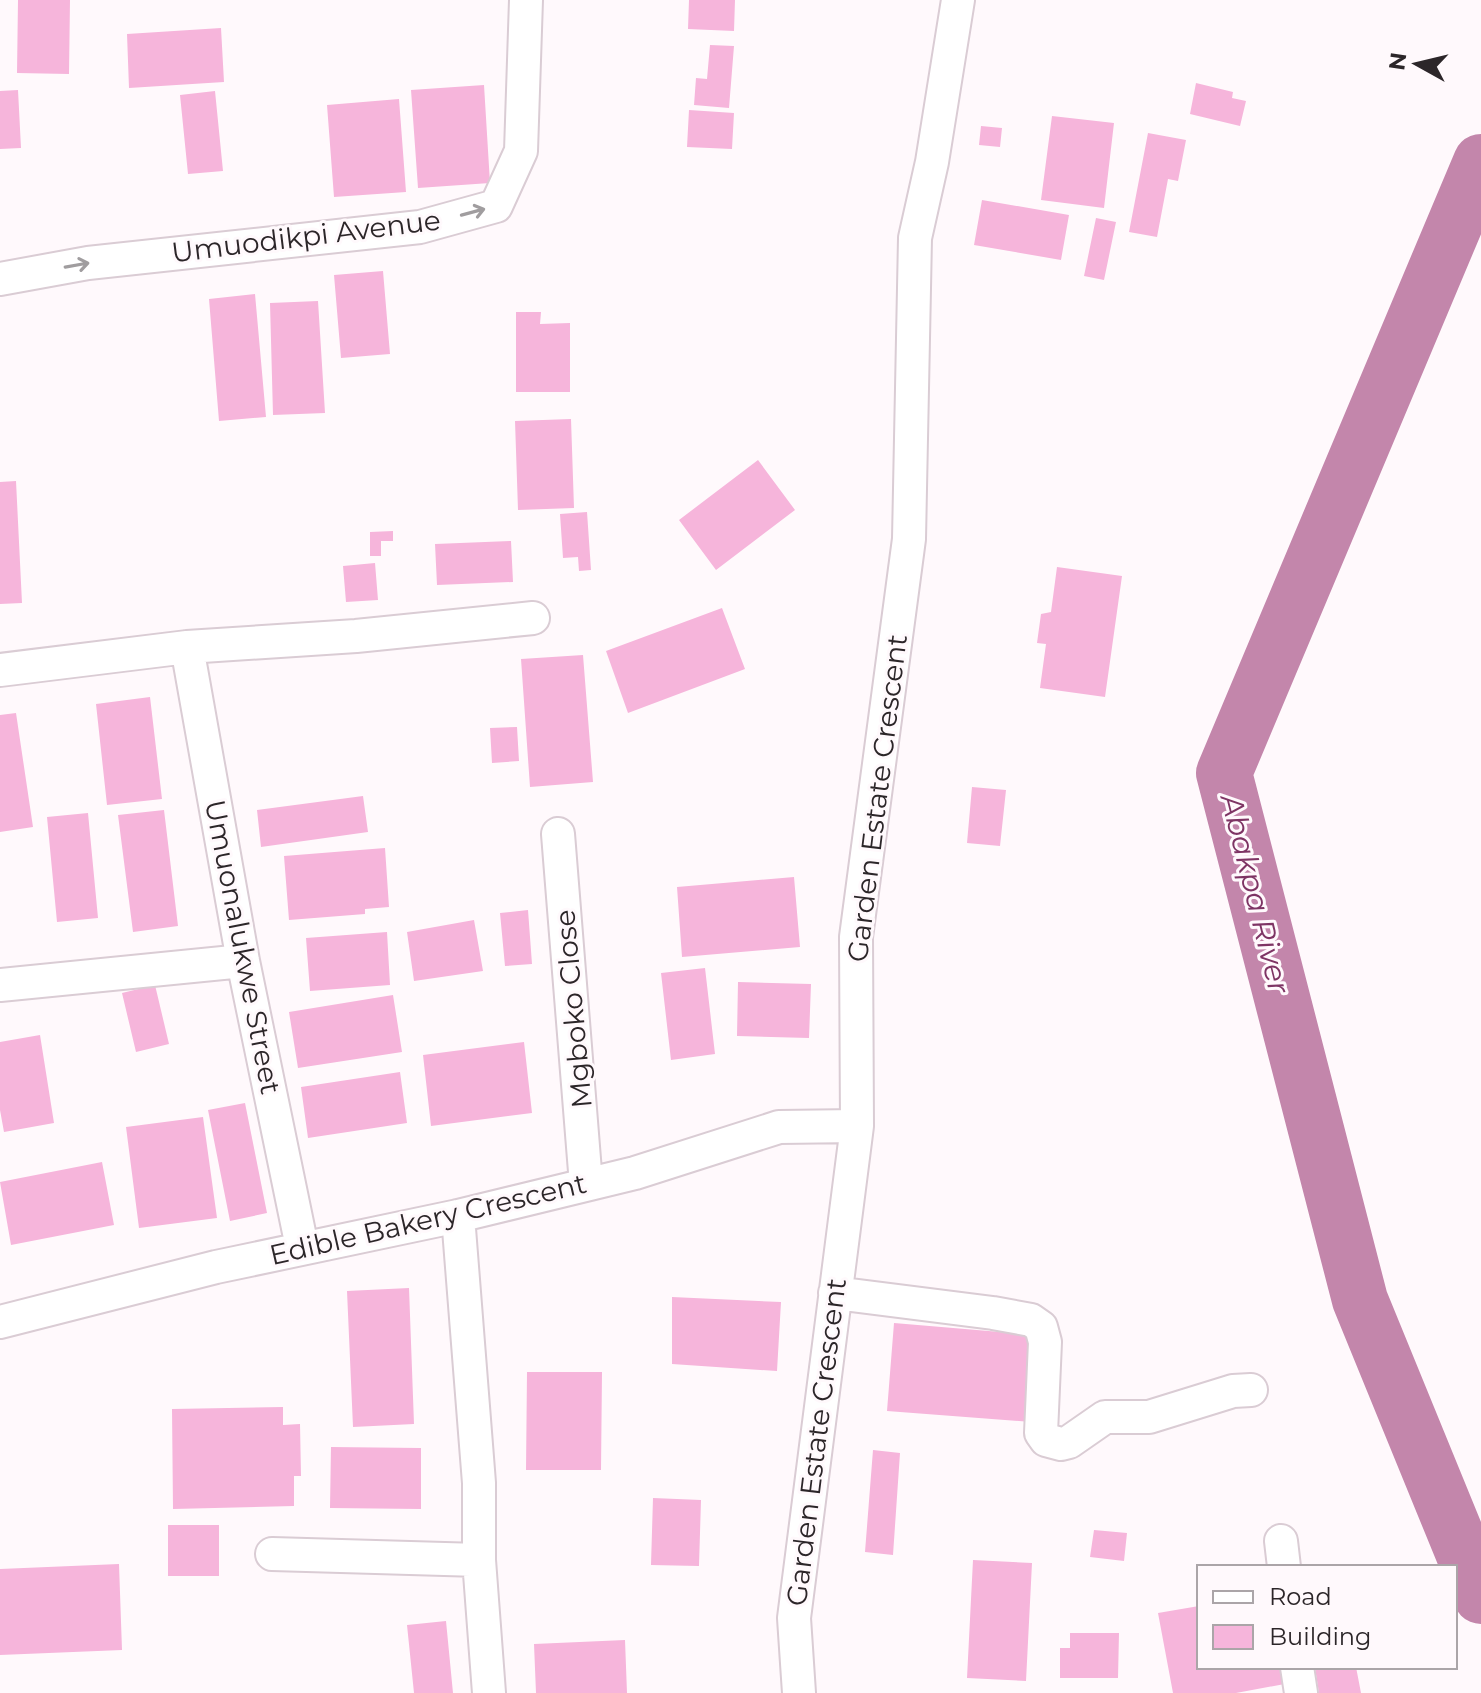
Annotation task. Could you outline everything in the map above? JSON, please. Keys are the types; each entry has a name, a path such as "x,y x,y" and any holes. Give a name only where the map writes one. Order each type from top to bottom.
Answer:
{"street":[{"name":"Umuodikpi Avenue","path":"0,279 88,263 420,227 496,206 521,151 526,0"},
{"name":"Garden Estate Crescent","path":"799,1693 794,1618 857,1126 856,937 909,539 915,238 932,162 958,0"},
{"path":"0,670 187,647 356,636 533,618"},
{"name":"Umuonalukwe Street","path":"187,647 243,961 302,1247"},
{"name":"Mgboko Close","path":"558,834 586,1184"},
{"path":"0,985 243,961"},
{"name":"Edible Bakery Crescent","path":"0,1322 302,1247 458,1216 635,1173 779,1127 857,1126"},
{"path":"458,1216 479,1483 479,1560 489,1693"},
{"path":"835,1293 1031,1320 1041,1327 1045,1342 1041,1433 1053,1442 1069,1442 1105,1417 1149,1417 1233,1391 1251,1390"},
{"path":"272,1554 479,1560"},
{"path":"1297,1669 1301,1693"}],"building":[{"path":"18,0 70,0 69,74 17,73"},
{"path":"689,0 735,0 734,31 688,29"},
{"path":"221,28 224,82 129,88 127,34"},
{"path":"710,45 734,46 729,108 694,105 696,78 707,79"},
{"path":"1196,83 1233,92 1232,98 1246,101 1240,126 1190,114"},
{"path":"484,85 490,183 418,188 411,90"},
{"path":"18,90 21,148 0,149 0,91"},
{"path":"215,91 223,171 188,174 180,95"},
{"path":"399,99 406,192 334,197 327,105"},
{"path":"689,110 734,113 732,149 687,147"},
{"path":"1052,116 1114,123 1104,208 1041,200"},
{"path":"981,126 1002,128 1000,147 979,145"},
{"path":"1148,133 1186,140 1178,181 1168,179 1157,237 1129,232"},
{"path":"982,200 1069,215 1061,260 974,245"},
{"path":"1096,218 1116,222 1104,280 1084,276"},
{"path":"383,271 390,354 341,358 334,275"},
{"path":"255,294 266,417 219,421 209,299"},
{"path":"318,301 325,413 273,415 270,303"},
{"path":"516,312 541,312 540,324 570,323 570,392 516,392"},
{"path":"571,419 574,508 518,510 515,421"},
{"path":"758,460 795,510 716,570 679,520"},
{"path":"16,481 22,603 0,604 0,482"},
{"path":"587,512 591,570 579,571 578,557 563,558 560,514"},
{"path":"393,531 393,541 381,541 381,556 370,556 370,532"},
{"path":"511,541 513,582 437,585 435,544"},
{"path":"375,563 378,600 346,602 343,566"},
{"path":"1057,567 1122,576 1105,697 1040,688 1046,644 1037,643 1041,614 1051,612"},
{"path":"722,608 745,669 628,713 606,651"},
{"path":"583,655 593,782 530,787 521,659"},
{"path":"150,697 162,799 107,805 96,704"},
{"path":"16,713 33,827 0,832 0,715"},
{"path":"517,727 519,761 492,763 490,728"},
{"path":"972,787 1006,790 1000,846 967,843"},
{"path":"363,796 368,832 261,847 257,810"},
{"path":"164,810 178,926 133,932 118,815"},
{"path":"88,813 98,918 57,922 47,817"},
{"path":"385,848 389,907 365,909 365,914 289,920 284,856"},
{"path":"794,877 800,947 682,957 677,887"},
{"path":"528,910 532,964 505,966 500,913"},
{"path":"474,920 483,971 414,981 407,932"},
{"path":"387,932 390,985 310,991 306,938"},
{"path":"705,968 715,1054 671,1060 661,973"},
{"path":"738,982 811,984 809,1038 737,1036"},
{"path":"155,985 169,1044 136,1052 122,993"},
{"path":"393,995 402,1052 298,1068 289,1012"},
{"path":"40,1035 54,1123 4,1132 0,1110 0,1042"},
{"path":"524,1042 532,1113 431,1126 423,1055"},
{"path":"400,1072 407,1123 308,1138 301,1087"},
{"path":"245,1103 267,1213 230,1221 208,1110"},
{"path":"203,1117 217,1218 139,1228 126,1127"},
{"path":"102,1162 114,1225 11,1245 0,1182"},
{"path":"409,1288 414,1424 353,1427 347,1291"},
{"path":"672,1297 781,1302 777,1371 672,1364"},
{"path":"894,1323 1037,1335 1031,1422 887,1411"},
{"path":"527,1372 602,1372 601,1470 526,1470"},
{"path":"283,1407 283,1425 300,1424 301,1476 294,1476 294,1506 173,1509 172,1409"},
{"path":"331,1447 421,1448 421,1509 330,1508"},
{"path":"873,1450 900,1453 893,1555 865,1552"},
{"path":"653,1498 701,1500 699,1566 651,1565"},
{"path":"168,1525 219,1525 219,1576 168,1576"},
{"path":"1094,1530 1127,1533 1124,1561 1090,1557"},
{"path":"973,1560 1032,1563 1026,1681 967,1678"},
{"path":"119,1564 122,1650 0,1655 0,1569"},
{"path":"1197,1606 1197,1669 1287,1669 1290,1683 1236,1693 1173,1693 1158,1613"},
{"path":"446,1621 453,1693 414,1693 407,1625"},
{"path":"1070,1633 1119,1633 1118,1678 1060,1678 1060,1648 1070,1648"},
{"path":"625,1640 627,1693 536,1693 534,1644"},
{"path":"1315,1669 1356,1669 1361,1693 1319,1693"}],"waterway":[{"name":"Abakpa River","path":"1481,162 1224,773 1360,1300 1481,1596"}]}
